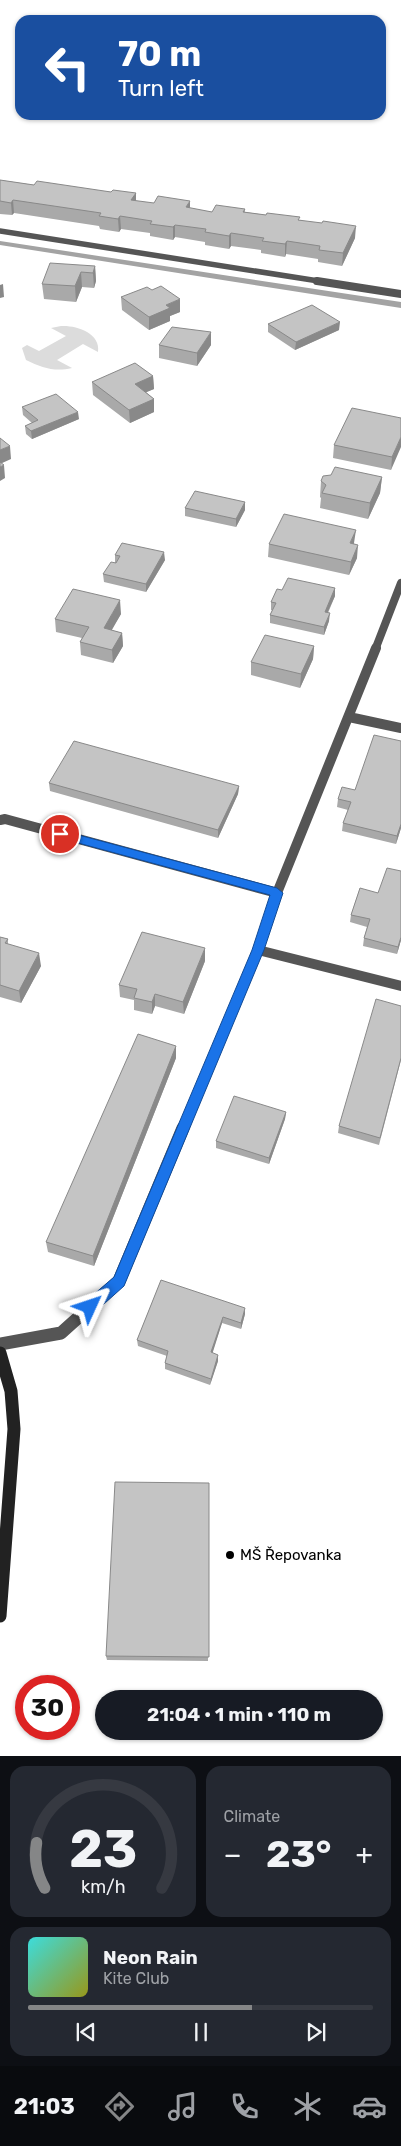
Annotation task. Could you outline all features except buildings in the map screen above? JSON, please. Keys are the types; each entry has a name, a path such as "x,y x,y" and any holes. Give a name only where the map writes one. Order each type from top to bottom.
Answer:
{"street":[{"path":"0,231 401,294"},
{"path":"0,1344 61,1333 119,1281 258,950 277,893 401,583"},
{"path":"349,717 401,728"},
{"path":"0,820 277,893"},
{"path":"258,950 401,986"},
{"path":"0,1353 14,1403 16,1435 0,1616"}],"shaded area":[{"path":"61,326 74,327 92,335 98,345 98,352 83,344 57,360 72,368 60,370 26,360 22,348 27,345 39,351 66,336 51,328"}],"waterway":[{"path":"0,243 401,305"}],"place":[{"name":"MŠ Řepovanka","path":"230,1555"}],"route":[{"path":"60,834 277,893 258,950 119,1281 90,1307"}]}
